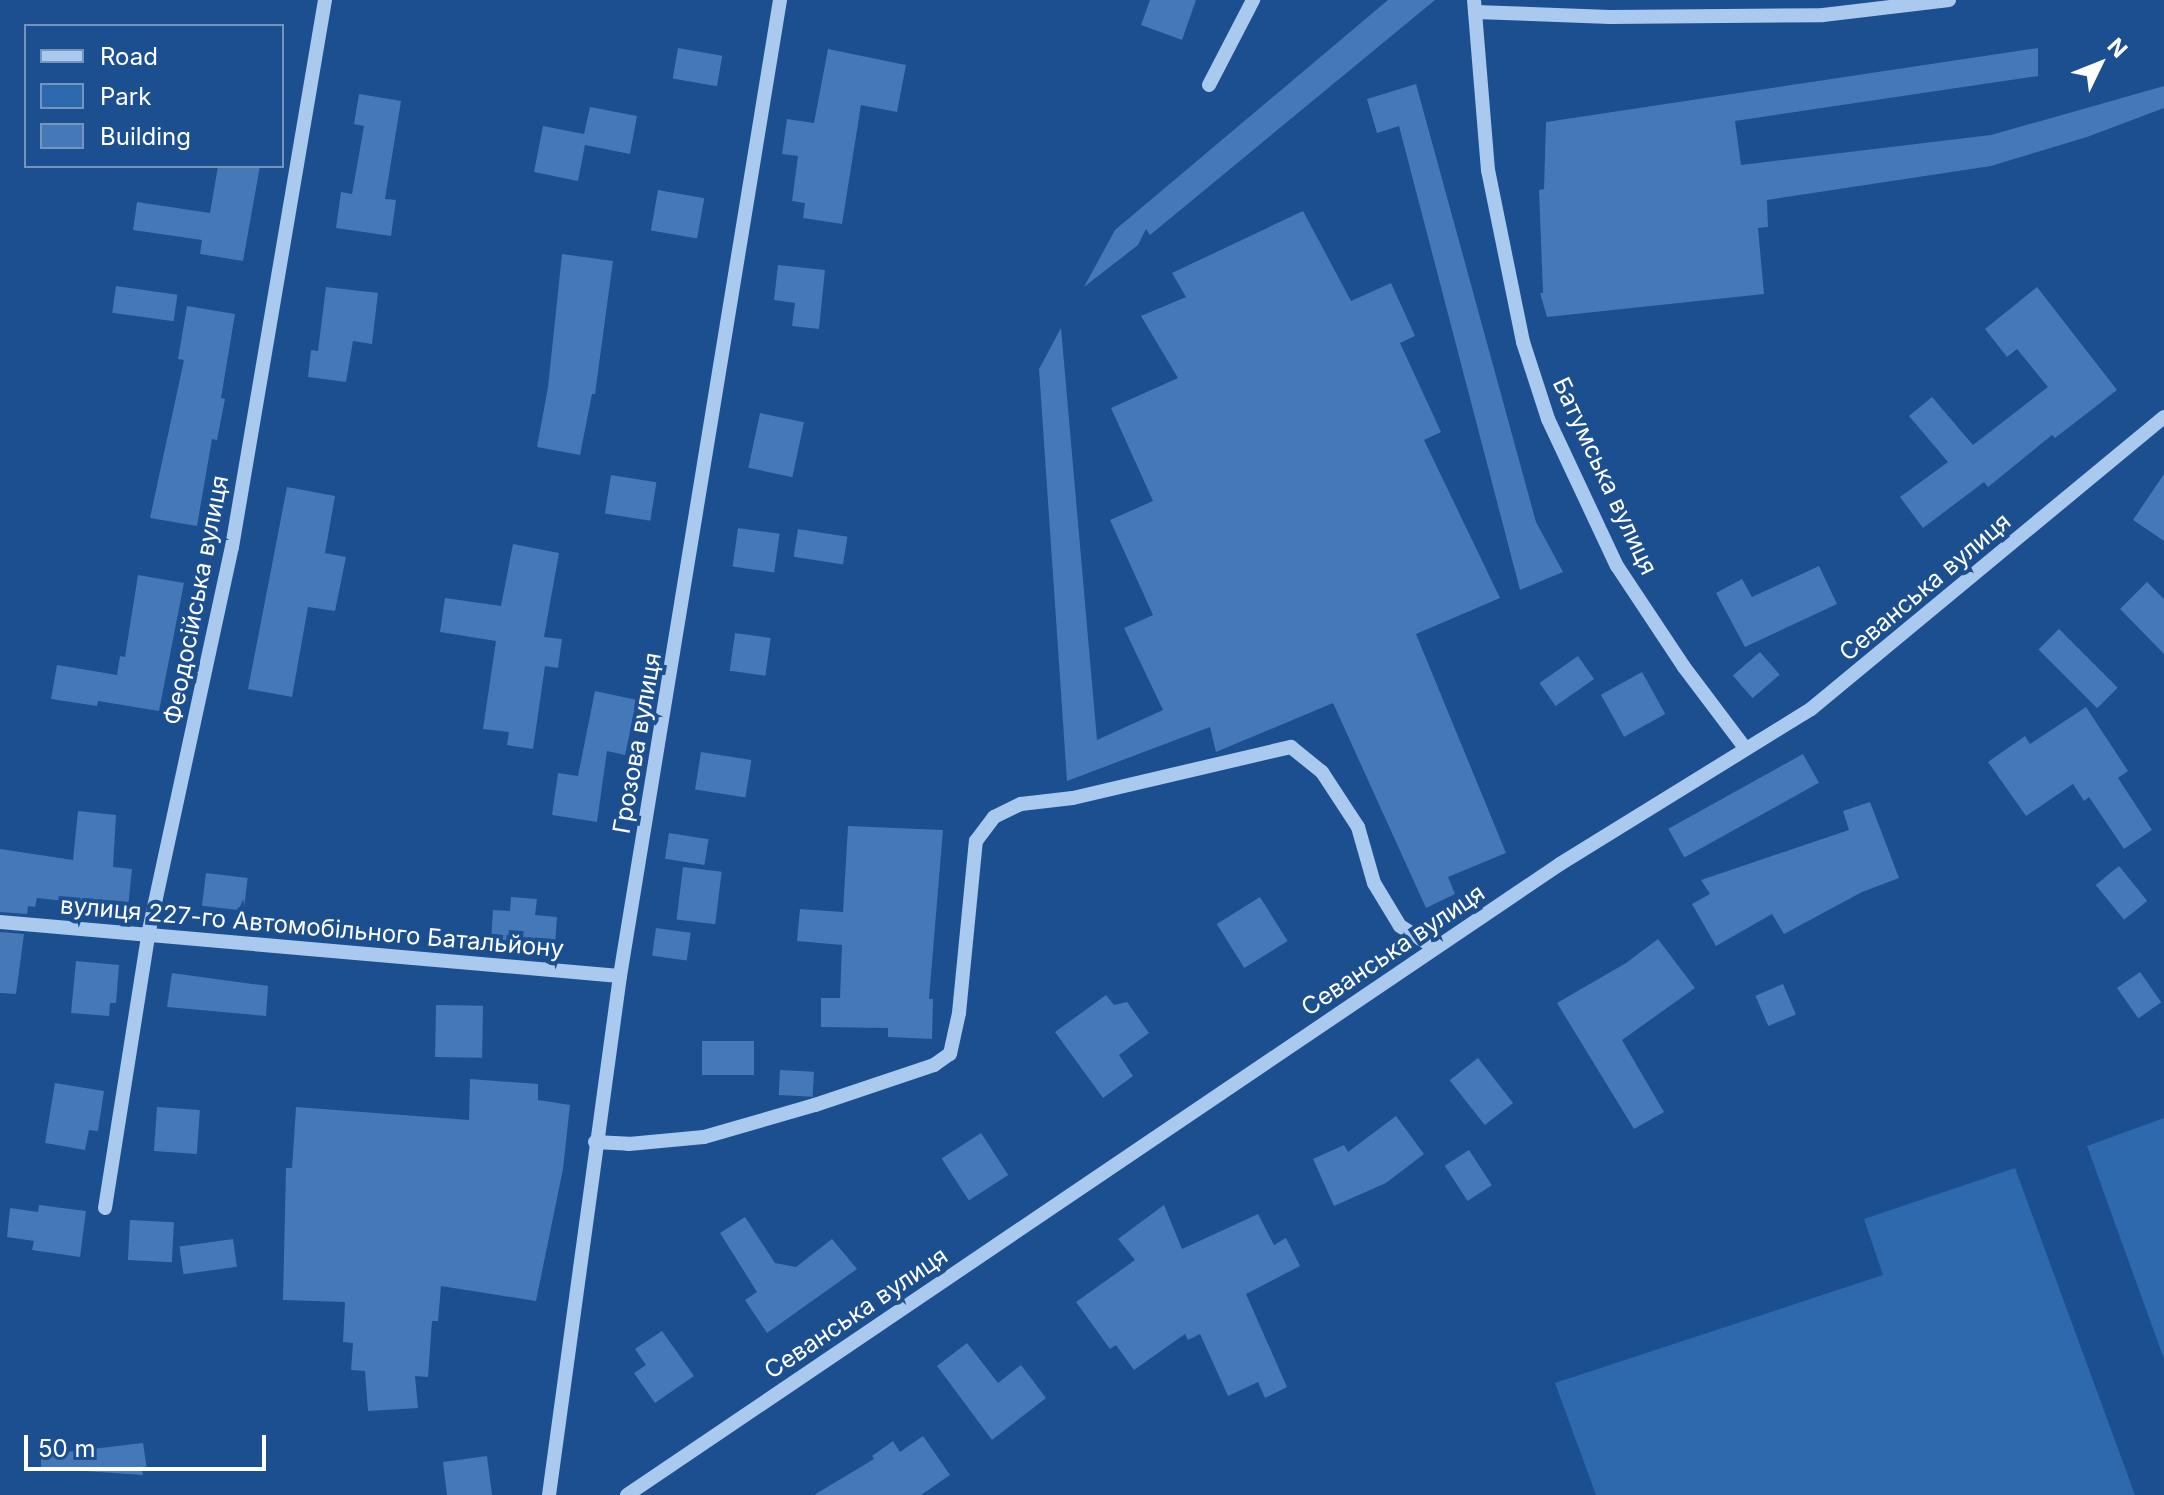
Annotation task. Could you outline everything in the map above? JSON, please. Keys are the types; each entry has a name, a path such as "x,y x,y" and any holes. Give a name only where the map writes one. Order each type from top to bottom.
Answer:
{"street":[{"name":"Феодосійська вулиця","path":"105,1208 148,935 232,547 325,0"},
{"name":"Грозова вулиця","path":"549,1495 620,976 780,0"},
{"path":"1209,85 1253,0"},
{"path":"1474,6 1610,17 1823,15 1949,0"},
{"name":"Батумська вулиця","path":"1474,6 1488,170 1523,342 1548,419 1617,566 1684,667 1745,748"},
{"name":"Севанська вулиця","path":"627,1495 1435,948 1833,693 2164,417"},
{"path":"595,1142 629,1144 704,1137 815,1105 934,1065 950,1054 962,984 976,841 994,817 1021,804 1073,798 1291,747 1322,772 1358,827 1374,883 1400,926 1435,948"},
{"name":"вулиця 227-го Автомобільного Батальйону","path":"0,922 620,976"}],"green space":[{"path":"2164,1118 2164,1359 2087,1146"},
{"path":"2015,1168 2135,1495 1596,1495 1555,1383 1883,1275 1864,1219"}],"building":[{"path":"1150,0 1196,0 1182,40 1141,25"},
{"path":"1388,0 1435,0 1150,235 1146,229 1138,245 1084,287 1115,230"},
{"path":"678,48 722,56 717,86 673,79"},
{"path":"2038,48 2038,76 1735,121 1741,165 1991,135 2164,86 2164,108 2087,137 1991,166 1767,200 1768,227 1758,228 1764,294 1547,317 1540,293 1543,293 1539,190 1544,189 1546,122"},
{"path":"828,49 906,65 897,112 861,105 842,224 803,218 805,203 792,201 798,156 782,154 787,119 814,123"},
{"path":"1416,84 1536,522 1563,572 1520,590 1399,126 1377,133 1367,99"},
{"path":"359,94 401,101 385,199 396,200 391,236 336,228 341,192 352,194 364,126 354,124"},
{"path":"590,107 637,116 630,154 585,145 578,181 534,172 543,126 584,134"},
{"path":"218,168 260,168 243,261 200,254 202,240 133,230 137,202 210,213"},
{"path":"658,190 704,198 697,239 651,230"},
{"path":"1303,211 1351,301 1391,283 1415,336 1400,343 1441,432 1424,440 1500,598 1416,634 1506,853 1448,877 1455,894 1426,908 1333,703 1216,752 1210,727 1067,781 1039,369 1061,328 1097,740 1163,710 1124,628 1153,615 1110,520 1153,501 1111,408 1178,378 1141,316 1186,297 1172,273"},
{"path":"562,254 613,261 595,394 592,394 580,455 537,447 548,387"},
{"path":"778,265 825,270 819,329 792,326 795,303 774,300"},
{"path":"116,286 177,295 174,321 112,313"},
{"path":"326,287 378,293 372,344 353,341 346,382 308,377 311,350 318,351"},
{"path":"2037,287 2117,390 2055,438 2052,435 1988,487 1984,482 1923,528 1900,497 1948,462 1909,416 1932,397 1973,445 2048,387 2017,349 2007,357 1985,329"},
{"path":"187,306 235,314 221,398 225,399 217,440 212,439 197,526 150,518 184,360 178,359"},
{"path":"760,413 804,422 792,477 748,468"},
{"path":"2164,474 2164,541 2133,520"},
{"path":"611,475 656,482 650,521 605,514"},
{"path":"287,487 335,496 325,553 346,557 335,611 308,607 292,697 248,689"},
{"path":"738,528 780,534 774,572 733,567"},
{"path":"798,529 847,537 843,564 794,557"},
{"path":"513,544 559,553 544,637 562,639 558,668 545,666 533,749 507,745 509,732 483,729 496,641 440,632 445,598 501,606"},
{"path":"1819,566 1837,604 1745,647 1716,593 1742,579 1752,597"},
{"path":"138,575 184,583 159,711 98,701 97,706 51,699 57,665 117,675 120,656 125,657"},
{"path":"2147,582 2164,599 2164,654 2120,609"},
{"path":"2059,629 2118,688 2097,708 2038,650"},
{"path":"735,633 771,638 765,676 730,671"},
{"path":"1760,652 1780,675 1753,698 1733,676"},
{"path":"1578,656 1594,679 1556,706 1539,683"},
{"path":"1642,672 1665,714 1624,737 1601,695"},
{"path":"595,691 637,700 625,755 607,751 597,822 552,815 558,773 578,776"},
{"path":"2086,707 2128,771 2118,778 2152,830 2124,849 2089,797 2084,801 2073,784 2026,816 1988,762 2025,736 2030,744"},
{"path":"701,752 751,760 745,798 695,790"},
{"path":"1803,754 1819,783 1684,858 1668,829"},
{"path":"1870,802 1899,878 1862,892 1784,934 1772,914 1716,946 1692,904 1710,894 1701,880 1849,830 1843,811"},
{"path":"78,811 116,815 113,867 132,869 128,908 37,898 35,907 28,906 27,914 0,912 0,849 73,860"},
{"path":"848,826 943,830 929,999 933,999 932,1039 888,1037 888,1028 821,1027 821,998 840,998 842,945 797,941 800,909 843,912"},
{"path":"669,833 709,839 704,865 665,859"},
{"path":"2119,866 2147,901 2124,920 2096,885"},
{"path":"683,867 722,872 715,924 677,920"},
{"path":"206,873 248,878 244,911 202,906"},
{"path":"511,897 537,899 535,915 557,917 555,946 491,941 493,910 510,911"},
{"path":"1260,897 1288,941 1244,968 1217,924"},
{"path":"656,928 691,933 687,961 652,956"},
{"path":"0,932 24,934 16,994 0,993"},
{"path":"1658,939 1695,988 1622,1040 1664,1112 1634,1129 1557,1003 1626,963"},
{"path":"76,961 119,965 116,1003 110,1003 109,1016 71,1013"},
{"path":"2140,972 2161,1002 2138,1018 2117,988"},
{"path":"172,973 268,986 266,1016 167,1007"},
{"path":"1783,984 1796,1014 1768,1026 1755,996"},
{"path":"1106,995 1114,1005 1127,1002 1149,1033 1119,1055 1133,1076 1103,1098 1055,1032"},
{"path":"436,1005 483,1006 482,1058 435,1057"},
{"path":"702,1041 754,1041 754,1075 702,1075"},
{"path":"1478,1058 1513,1103 1485,1125 1450,1080"},
{"path":"780,1070 814,1072 813,1097 779,1095"},
{"path":"470,1079 538,1084 538,1100 570,1105 563,1169 536,1301 441,1286 438,1321 432,1321 428,1377 415,1376 418,1408 368,1411 365,1371 351,1370 353,1343 343,1342 345,1302 283,1300 286,1168 292,1168 296,1107 469,1120"},
{"path":"55,1083 104,1091 98,1131 89,1130 85,1150 45,1143"},
{"path":"157,1107 200,1110 197,1154 154,1151"},
{"path":"1396,1116 1424,1154 1386,1183 1334,1206 1313,1159 1344,1145 1348,1152"},
{"path":"981,1133 1008,1175 969,1201 942,1159"},
{"path":"1469,1150 1492,1185 1468,1201 1445,1166"},
{"path":"39,1205 86,1211 80,1257 32,1250 34,1241 7,1237 10,1208 38,1212"},
{"path":"1164,1205 1182,1249 1258,1214 1274,1245 1286,1238 1300,1266 1246,1294 1287,1387 1265,1398 1258,1382 1228,1396 1200,1334 1188,1340 1185,1334 1134,1370 1116,1345 1110,1349 1076,1302 1135,1260 1118,1239"},
{"path":"745,1217 775,1263 796,1267 832,1239 857,1269 767,1333 745,1300 757,1292 720,1233"},
{"path":"130,1220 174,1222 172,1262 128,1260"},
{"path":"233,1239 237,1267 183,1274 180,1247"},
{"path":"662,1331 694,1376 655,1403 634,1373 646,1365 635,1349"},
{"path":"967,1343 998,1383 1021,1365 1046,1398 992,1440 937,1366"},
{"path":"923,1436 950,1475 921,1495 814,1495 874,1459 872,1456 893,1441 900,1452"},
{"path":"143,1443 147,1470 142,1470 143,1475 41,1468 41,1455"},
{"path":"487,1456 492,1495 447,1495 443,1462"}]}
